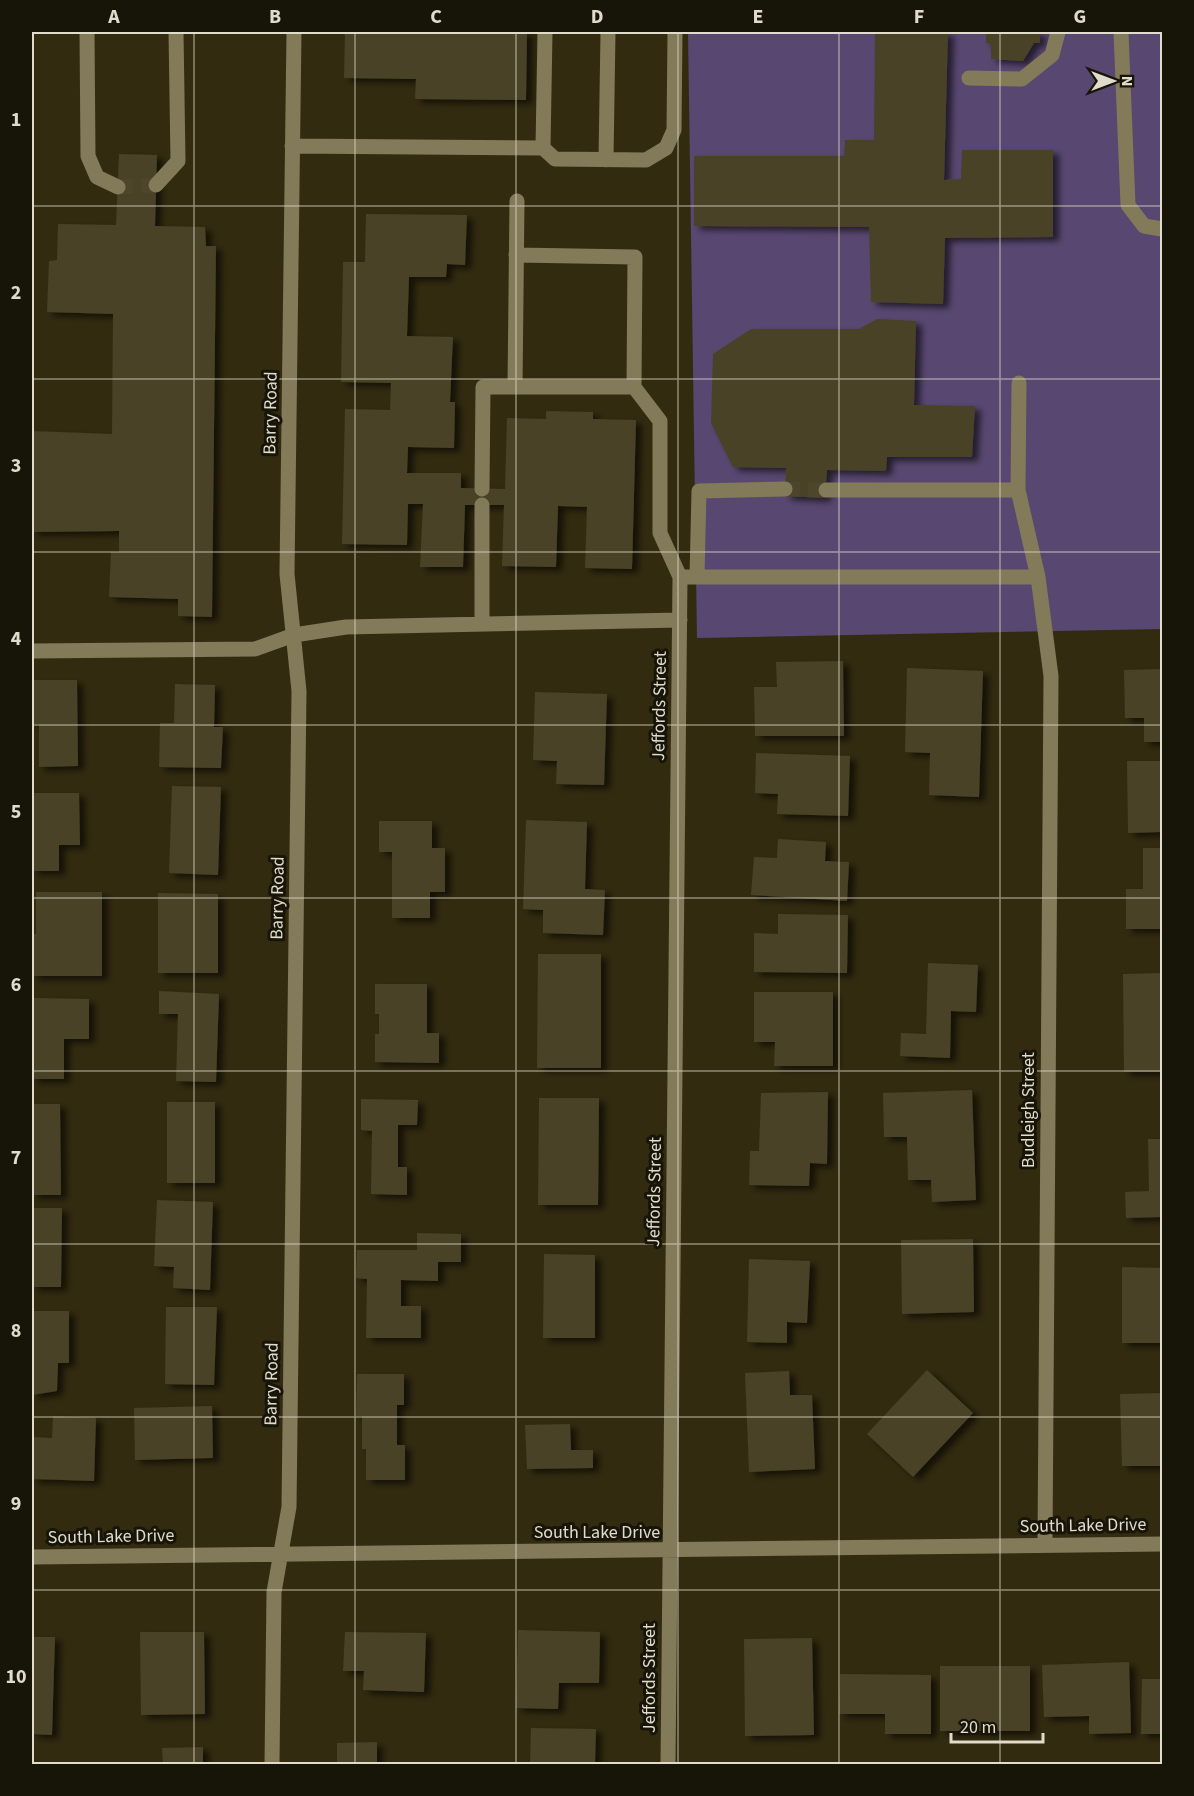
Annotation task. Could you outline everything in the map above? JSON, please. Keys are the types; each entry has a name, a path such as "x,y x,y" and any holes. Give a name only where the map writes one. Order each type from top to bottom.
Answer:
{"street":[{"path":"87,32 88,156 97,177 118,187"},
{"path":"156,185 178,160 176,32"},
{"name":"Barry Road","path":"272,1764 274,1592 289,1507 299,691 287,573 294,32"},
{"path":"543,148 545,32"},
{"path":"606,160 608,32"},
{"path":"292,146 543,148 555,159 646,160 666,147 674,130 675,32"},
{"path":"969,78 1022,79 1052,55 1058,32"},
{"path":"1121,32 1128,205 1144,226 1162,229"},
{"path":"515,387 518,201"},
{"path":"516,255 635,257 634,387 660,421 660,533 680,577 1038,577"},
{"name":"Budleigh Street","path":"1019,383 1018,490 1038,577 1051,676 1045,1545"},
{"path":"482,489 483,387 634,387"},
{"path":"697,577 699,491 785,489"},
{"path":"826,490 1018,490"},
{"path":"482,505 482,623"},
{"name":"Jeffords Street","path":"668,1764 680,577"},
{"path":"32,651 255,649 294,635 346,627 680,620"},
{"name":"South Lake Drive","path":"32,1557 1162,1544"}],"shaded area":[{"path":"688,32 1162,32 1162,629 697,638"}],"building":[{"path":"345,32 527,32 526,100 415,99 416,79 344,78"},
{"path":"875,32 948,32 944,180 961,179 962,150 1053,150 1053,237 945,238 943,304 871,302 869,227 694,226 694,156 844,156 845,140 874,140"},
{"path":"986,32 1040,32 1040,43 1034,43 1023,61 991,59 991,44 986,43"},
{"path":"119,154 157,155 155,226 205,227 206,246 216,246 212,617 178,616 178,599 109,597 111,552 119,552 119,531 32,532 32,431 112,434 113,314 47,312 49,261 57,260 58,224 116,225"},
{"path":"366,214 467,215 465,265 447,264 446,277 409,277 407,336 453,337 450,402 455,402 454,448 408,447 407,473 461,473 461,488 505,489 507,418 546,419 546,411 593,412 593,419 636,420 632,569 585,568 587,507 558,506 556,567 502,566 504,505 465,505 463,567 420,567 423,504 408,504 407,545 342,544 345,409 390,410 391,383 341,382 343,262 365,262"},
{"path":"877,319 916,321 914,405 975,406 972,457 887,457 886,471 827,470 825,498 785,496 786,468 733,467 711,423 713,354 751,329 859,329"},
{"path":"843,661 844,736 755,736 754,687 777,687 776,662"},
{"path":"907,668 983,671 979,797 929,795 930,753 905,752"},
{"path":"1162,669 1162,742 1144,742 1144,718 1125,718 1124,670"},
{"path":"32,680 77,680 78,766 39,767 39,724 32,724"},
{"path":"175,684 215,685 214,727 223,727 221,768 159,767 160,723 174,723"},
{"path":"535,692 607,694 604,785 556,784 557,761 533,760"},
{"path":"756,753 850,756 848,816 777,814 778,794 755,793"},
{"path":"1127,761 1162,761 1162,832 1128,833"},
{"path":"172,786 221,787 218,875 169,873"},
{"path":"32,793 79,793 80,845 59,845 59,871 32,871"},
{"path":"526,820 587,822 585,889 605,890 603,935 543,933 543,910 523,909"},
{"path":"379,821 432,821 432,848 445,848 445,892 430,892 430,918 392,918 392,852 379,852"},
{"path":"778,839 826,842 825,861 849,862 847,901 751,895 754,857 777,858"},
{"path":"1143,848 1162,848 1162,929 1126,929 1126,889 1143,889"},
{"path":"36,892 102,892 102,976 32,976 32,934 36,934"},
{"path":"158,893 218,894 218,973 158,973"},
{"path":"778,914 848,915 847,973 754,972 754,933 778,934"},
{"path":"538,954 601,954 601,1068 537,1068"},
{"path":"928,963 978,965 976,1012 951,1011 950,1058 900,1056 901,1033 926,1034"},
{"path":"1162,973 1162,1072 1124,1072 1123,974"},
{"path":"375,984 427,984 427,1033 439,1033 439,1063 375,1062 375,1034 379,1034 379,1014 375,1014"},
{"path":"159,991 219,994 216,1082 176,1081 178,1014 159,1014"},
{"path":"754,992 833,992 833,1066 774,1066 775,1042 754,1042"},
{"path":"32,998 89,999 89,1039 64,1039 64,1079 32,1079"},
{"path":"972,1090 976,1200 932,1202 931,1180 908,1180 907,1137 884,1137 883,1093"},
{"path":"828,1092 827,1164 810,1163 809,1186 749,1185 750,1151 759,1151 761,1093"},
{"path":"539,1098 599,1098 598,1205 538,1205"},
{"path":"361,1099 418,1100 417,1125 398,1125 398,1167 407,1167 407,1195 371,1194 372,1131 361,1130"},
{"path":"167,1102 215,1102 215,1183 167,1183"},
{"path":"32,1104 60,1104 61,1195 32,1195"},
{"path":"1148,1139 1162,1139 1162,1217 1126,1218 1125,1192 1149,1191"},
{"path":"157,1200 213,1202 210,1290 173,1288 174,1267 154,1266"},
{"path":"32,1208 62,1208 61,1287 32,1287"},
{"path":"417,1233 461,1234 461,1262 438,1262 438,1281 401,1280 401,1306 421,1306 421,1338 366,1338 367,1279 356,1278 357,1250 417,1250"},
{"path":"973,1239 974,1312 902,1314 901,1240"},
{"path":"544,1254 595,1255 595,1338 543,1338"},
{"path":"749,1259 810,1261 807,1323 787,1322 787,1343 747,1342"},
{"path":"1122,1267 1162,1268 1162,1343 1122,1343"},
{"path":"166,1307 217,1307 214,1385 165,1384"},
{"path":"32,1311 69,1311 69,1363 58,1363 57,1391 32,1395"},
{"path":"927,1370 973,1413 913,1477 867,1434"},
{"path":"789,1371 790,1395 812,1395 815,1469 749,1472 745,1373"},
{"path":"357,1374 404,1374 404,1405 397,1405 397,1445 405,1445 405,1480 366,1480 366,1449 362,1449 362,1416 356,1416"},
{"path":"1162,1393 1162,1466 1122,1466 1120,1394"},
{"path":"212,1406 213,1458 135,1460 134,1408"},
{"path":"53,1416 96,1418 94,1481 32,1479 32,1437 52,1438"},
{"path":"570,1424 571,1450 593,1450 593,1468 527,1469 525,1425"},
{"path":"518,1630 600,1632 599,1683 559,1683 558,1709 516,1708"},
{"path":"140,1632 204,1632 205,1714 141,1715"},
{"path":"345,1632 426,1633 424,1692 363,1690 364,1671 343,1671"},
{"path":"32,1637 55,1637 52,1735 32,1734"},
{"path":"812,1638 814,1735 745,1736 744,1639"},
{"path":"1129,1662 1131,1733 1089,1734 1089,1716 1044,1717 1042,1665"},
{"path":"940,1666 1030,1666 1030,1731 940,1731"},
{"path":"840,1674 931,1675 931,1734 885,1734 885,1714 839,1714"},
{"path":"1142,1679 1162,1679 1162,1734 1141,1734"},
{"path":"531,1728 596,1729 595,1764 530,1764"},
{"path":"377,1742 377,1764 337,1764 337,1743"},
{"path":"203,1747 203,1764 163,1764 162,1748"}],"tunnel":[{"path":"118,187 156,185"},
{"path":"785,489 826,490"}]}
